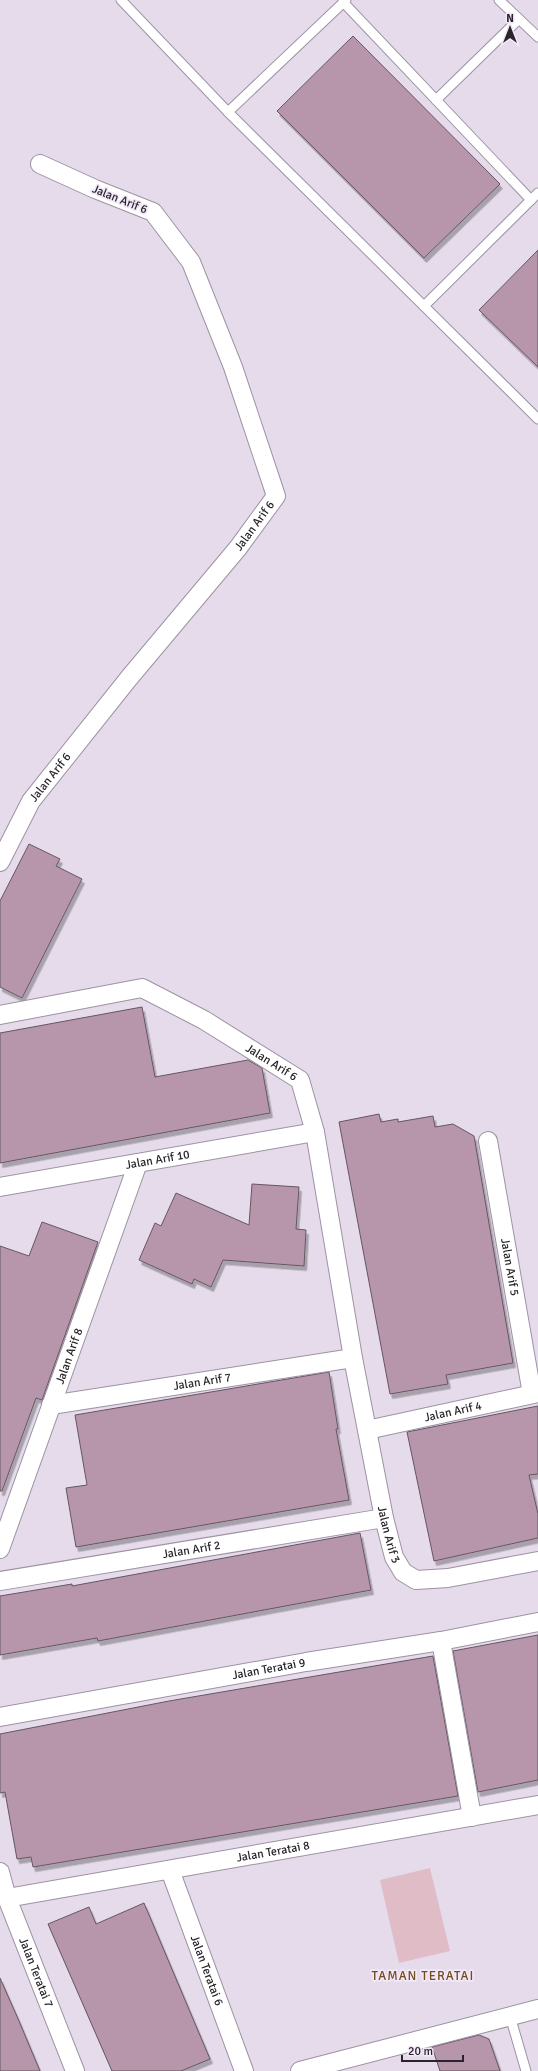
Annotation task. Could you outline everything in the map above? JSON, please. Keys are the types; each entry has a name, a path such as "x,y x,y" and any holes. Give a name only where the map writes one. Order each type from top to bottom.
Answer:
{"street":[{"name":"Jalan Arif 6","path":"0,862 31,801 129,678 238,548 276,496 233,367 191,262 153,212 95,189 40,164"},
{"name":"Jalan Arif 6","path":"0,1015 142,988 204,1020 300,1080 316,1132 353,1358"},
{"name":"Jalan Arif 10","path":"0,1187 316,1132"},
{"name":"Jalan Arif 5","path":"488,1141 535,1394"},
{"name":"Jalan Arif 8","path":"0,1549 138,1163"},
{"name":"Jalan Arif 7","path":"51,1405 353,1358"},
{"name":"Jalan Arif 3","path":"353,1358 384,1518 394,1558 403,1572 416,1580 448,1578 538,1561"},
{"name":"Jalan Arif 4","path":"367,1430 535,1394"},
{"name":"Jalan Arif 2","path":"0,1581 384,1518"},
{"name":"Jalan Teratai 9","path":"0,1717 306,1662 441,1641 538,1622"},
{"path":"441,1641 472,1817"},
{"name":"Jalan Teratai 8","path":"8,1898 538,1805"},
{"name":"Jalan Teratai 6","path":"170,1870 244,2071"},
{"name":"Jalan Teratai 7","path":"0,1872 8,1898 75,2071"},
{"path":"300,2071 538,2009"}],"lane":[{"path":"121,0 228,112 538,419"},
{"path":"499,0 538,37"},
{"path":"228,112 344,1 436,100 535,197 424,306"},
{"path":"436,100 520,19"},
{"path":"510,2016 526,2071"}],"shaded area":[{"path":"430,1868 450,1951 399,1963 380,1880"}],"building":[{"path":"353,36 500,184 424,258 277,111"},
{"path":"538,250 538,367 479,310"},
{"path":"29,844 60,859 56,866 82,879 22,998 0,987 0,901"},
{"path":"142,1007 155,1077 248,1060 262,1068 270,1113 0,1163 0,1033"},
{"path":"379,1114 381,1122 398,1119 398,1122 433,1116 435,1127 453,1124 474,1136 513,1363 446,1375 448,1384 390,1394 339,1122"},
{"path":"252,1184 299,1187 296,1229 306,1230 304,1266 223,1260 211,1287 194,1279 192,1284 139,1260 155,1223 161,1226 176,1193 249,1225"},
{"path":"42,1222 98,1242 42,1400 36,1398 2,1491 0,1491 0,1246 29,1256"},
{"path":"329,1372 338,1429 336,1429 349,1500 76,1547 66,1488 87,1485 75,1415"},
{"path":"538,1406 538,1474 529,1475 538,1514 538,1538 434,1561 407,1432"},
{"path":"360,1533 371,1590 98,1641 97,1638 0,1655 0,1596 72,1584 72,1586"},
{"path":"538,1635 538,1780 478,1792 453,1651"},
{"path":"433,1656 458,1796 33,1867 31,1857 17,1859 5,1792 0,1793 0,1734 169,1701"},
{"path":"144,1903 210,2059 181,2071 112,2071 48,1924 89,1907 96,1924"},
{"path":"0,1978 19,2021 40,2071 0,2071"},
{"path":"479,2035 489,2039 500,2071 440,2071 432,2047"}],"district":[{"name":"TAMAN TERATAI","path":"423,1975"}]}
